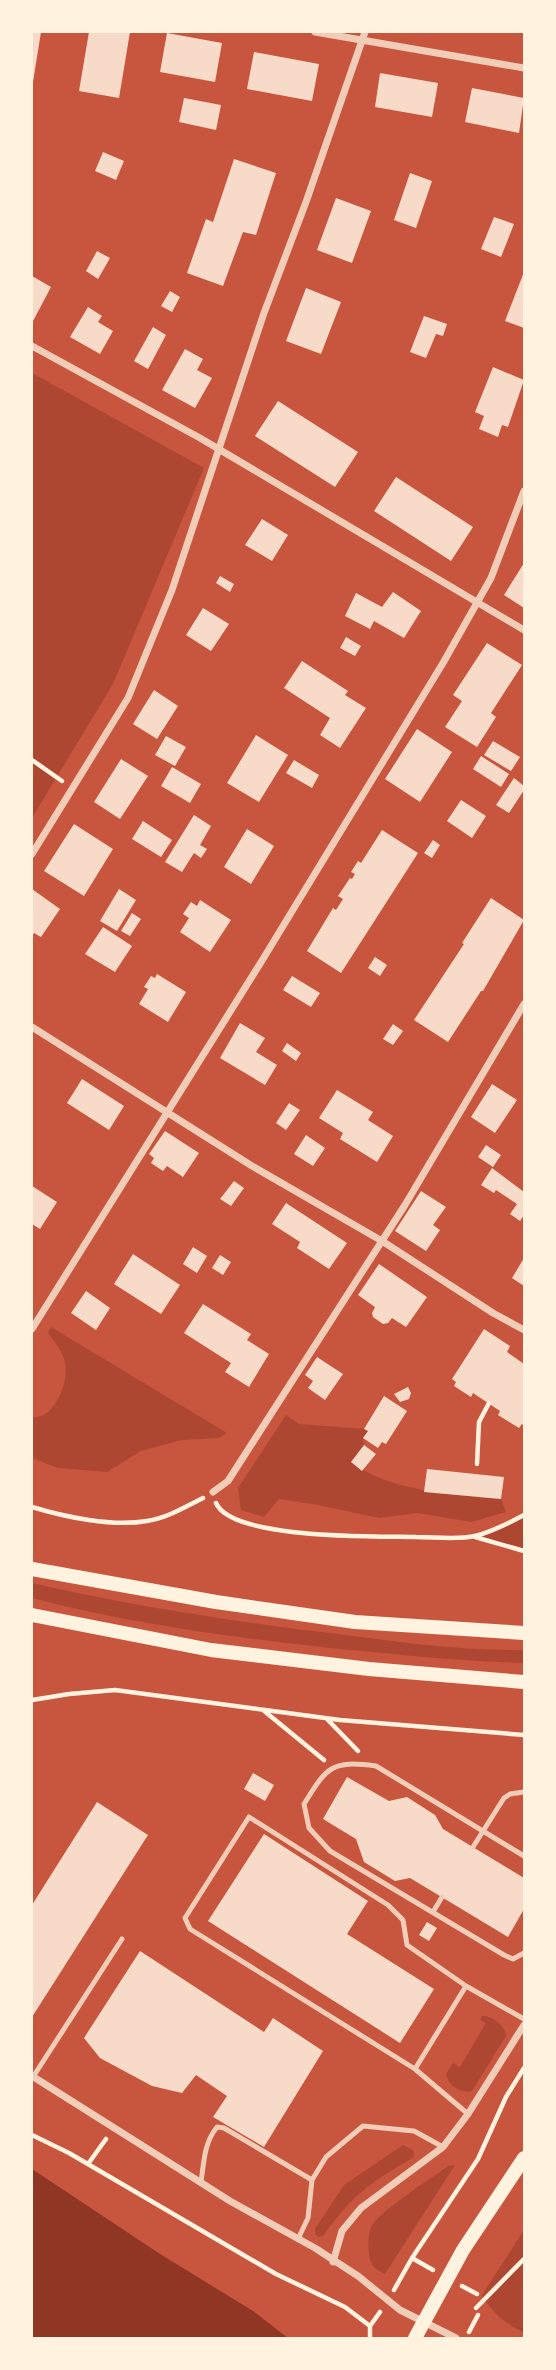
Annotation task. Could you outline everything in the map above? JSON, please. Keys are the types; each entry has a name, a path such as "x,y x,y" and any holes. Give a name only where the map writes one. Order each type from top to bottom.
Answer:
{"main road":[{"path":"32,1569 216,1602 355,1622 524,1633"},
{"path":"32,1615 211,1650 369,1669 524,1682"},
{"path":"415,2339 463,2250 524,2158"}],"street":[{"path":"315,32 364,36 524,68"},
{"path":"32,854 128,698 172,590 264,313 364,36"},
{"path":"32,346 218,449 524,630"},
{"path":"32,1329 292,912 443,663 491,578 524,491"},
{"path":"213,1492 228,1481 382,1241 524,1004"},
{"path":"32,1027 252,1166 382,1241 524,1330"},
{"path":"333,2262 342,2231 361,2208 443,2147 468,2114 524,2025"},
{"path":"32,2076 230,2201 358,2276 387,2301 456,2339"}],"lane":[{"path":"524,1856 376,1766 352,1763 324,1772 304,1804 310,1828 330,1851 504,1955 513,1959 524,1953"},
{"path":"473,1847 504,1798 510,1794 524,1792"},
{"path":"468,2114 415,2069 190,1929 185,1918 249,1817 388,1905 403,1920 407,1945 467,1986 524,2018"},
{"path":"433,1912 442,1897"},
{"path":"32,2076 122,1939"},
{"path":"415,2069 467,1986"},
{"path":"298,2239 308,2218 312,2180 326,2158 363,2126 414,2131 443,2147"},
{"path":"201,2182 205,2151 217,2127 224,2128 312,2180"}],"path":[{"path":"32,760 73,788"},
{"path":"477,1464 479,1422 489,1404"},
{"path":"32,1507 112,1523 146,1521 167,1516 213,1492 217,1507 222,1512 269,1529 291,1533 362,1536 473,1537 524,1551"},
{"path":"473,1537 524,1515"},
{"path":"32,1700 116,1690 327,1718 449,1731 524,1735"},
{"path":"263,1710 334,1769"},
{"path":"327,1718 349,1739 369,1765"},
{"path":"370,2339 370,2326 478,2159 506,2097 524,2068"},
{"path":"89,2165 114,2128"},
{"path":"32,2134 276,2274 345,2307 370,2326"},
{"path":"476,2308 524,2259"},
{"path":"465,2339 478,2315"}],"shaded area":[{"path":"32,373 204,468 113,684 32,818"},
{"path":"51,1327 227,1433 219,1438 182,1440 141,1451 107,1472 58,1468 32,1458 32,1418 45,1414 52,1408 65,1379 63,1356 48,1333"},
{"path":"286,1415 299,1424 368,1431 363,1438 364,1445 351,1462 366,1472 423,1490 501,1499 506,1512 471,1522 418,1513 379,1518 279,1499 264,1517 241,1510 238,1488"},
{"path":"524,1515 524,1552 507,1544 472,1540"},
{"path":"32,1583 146,1606 261,1624 431,1645 524,1650 524,1663 372,1652 176,1628 32,1598"},
{"path":"482,2016 498,2022 506,2036 472,2091 459,2090 452,2086 446,2074 453,2063 460,2067 486,2023 480,2020"},
{"path":"403,2145 413,2150 414,2157 364,2190 344,2209 323,2236 315,2234 315,2229 344,2185"},
{"path":"455,2165 385,2274 376,2269 369,2254 371,2227 394,2204 448,2166"},
{"path":"32,2169 160,2254 253,2311 288,2338 32,2338"},
{"path":"524,2230 524,2333 500,2317 482,2295"}],"building":[{"path":"32,32 41,32 33,82 32,82"},
{"path":"89,32 130,32 119,98 79,91"},
{"path":"167,33 222,43 215,82 160,72"},
{"path":"254,52 319,64 312,101 247,89"},
{"path":"380,73 438,83 432,117 375,107"},
{"path":"472,88 524,98 519,133 465,122"},
{"path":"184,98 221,105 216,130 179,122"},
{"path":"103,152 124,161 116,180 95,171"},
{"path":"234,159 276,173 256,235 243,232 223,286 187,273 206,219 213,222"},
{"path":"410,173 432,181 416,228 394,220"},
{"path":"336,198 371,211 352,263 317,250"},
{"path":"494,217 514,224 501,257 481,249"},
{"path":"97,251 110,258 98,279 86,271"},
{"path":"524,272 524,328 505,321"},
{"path":"32,276 51,287 32,323"},
{"path":"306,288 341,302 321,354 286,341"},
{"path":"170,291 180,297 172,312 161,306"},
{"path":"88,307 102,316 98,322 113,331 100,354 70,337"},
{"path":"424,316 447,324 443,336 436,334 426,358 410,352"},
{"path":"153,327 166,335 148,369 134,361"},
{"path":"185,349 203,359 197,370 212,378 195,408 162,390"},
{"path":"493,367 524,380 508,427 502,425 498,437 479,429 484,416 475,412"},
{"path":"278,401 358,452 335,487 255,436"},
{"path":"396,477 473,527 451,561 374,511"},
{"path":"262,519 288,535 272,561 245,545"},
{"path":"524,563 524,608 504,595"},
{"path":"220,576 234,584 230,592 216,583"},
{"path":"393,592 421,611 404,638 374,621 370,629 345,616 356,593 382,607"},
{"path":"203,608 229,624 211,651 186,635"},
{"path":"346,637 361,646 355,656 340,648"},
{"path":"487,643 522,665 491,713 496,717 477,747 445,727 462,701 453,695"},
{"path":"302,661 348,691 345,695 366,708 340,748 320,735 330,718 284,688"},
{"path":"154,690 178,706 157,739 133,724"},
{"path":"417,729 452,752 420,802 385,779"},
{"path":"256,735 288,755 259,802 227,783"},
{"path":"166,736 186,747 175,766 155,755"},
{"path":"493,741 520,757 511,771 484,755"},
{"path":"481,756 509,774 501,787 473,769"},
{"path":"121,759 148,776 120,819 94,802"},
{"path":"294,760 319,775 312,788 286,773"},
{"path":"172,767 201,784 190,803 161,786"},
{"path":"514,778 524,786 524,790 509,813 496,805"},
{"path":"461,800 486,816 472,838 447,821"},
{"path":"194,815 211,826 200,845 207,849 201,858 194,853 182,872 165,862"},
{"path":"143,821 172,840 161,857 132,839"},
{"path":"74,824 113,849 84,896 44,871"},
{"path":"247,829 274,846 251,884 224,867"},
{"path":"382,830 418,853 341,973 307,951 333,908 336,910 343,899 338,896 355,874 351,872 358,861 361,863"},
{"path":"433,840 440,845 432,858 424,853"},
{"path":"32,889 60,909 41,937 34,933 32,937"},
{"path":"119,889 136,900 117,931 100,921"},
{"path":"491,898 524,920 483,991 448,1042 414,1020"},
{"path":"200,900 231,920 210,952 180,932 189,918 183,914 191,902 197,906"},
{"path":"132,913 141,919 130,936 121,931"},
{"path":"103,927 132,946 115,972 85,954"},
{"path":"375,957 387,965 380,976 368,968"},
{"path":"157,974 186,992 168,1022 139,1004 148,989 144,987 151,976 155,978"},
{"path":"292,976 320,993 311,1007 283,990"},
{"path":"240,1023 265,1038 256,1052 277,1065 265,1085 220,1058"},
{"path":"393,1024 403,1031 393,1045 383,1039"},
{"path":"287,1043 301,1053 296,1061 282,1051"},
{"path":"82,1079 124,1106 109,1130 67,1103"},
{"path":"492,1084 517,1100 495,1133 471,1117"},
{"path":"337,1090 373,1112 368,1120 393,1136 377,1162 340,1139 343,1133 319,1118"},
{"path":"289,1103 300,1110 286,1130 276,1123"},
{"path":"165,1131 199,1153 183,1177 167,1166 163,1171 151,1163 154,1158 149,1154"},
{"path":"306,1135 325,1148 313,1166 294,1154"},
{"path":"486,1145 501,1155 493,1167 478,1157"},
{"path":"492,1168 524,1192 524,1215 520,1221 510,1214 517,1204 496,1190 494,1193 481,1185"},
{"path":"234,1181 244,1188 231,1206 220,1199"},
{"path":"32,1186 57,1202 40,1229 32,1224"},
{"path":"421,1191 446,1207 433,1225 440,1230 426,1251 395,1231"},
{"path":"286,1203 347,1243 329,1269 297,1248 300,1242 272,1224"},
{"path":"193,1247 207,1256 197,1273 183,1264"},
{"path":"133,1254 180,1285 161,1314 114,1284"},
{"path":"220,1255 231,1262 223,1275 212,1268"},
{"path":"524,1258 524,1286 512,1278"},
{"path":"379,1264 427,1297 406,1327 392,1318 383,1324 373,1317 375,1307 358,1295"},
{"path":"86,1291 110,1308 96,1330 71,1313"},
{"path":"203,1304 251,1334 247,1340 269,1354 249,1387 225,1372 231,1363 184,1333"},
{"path":"484,1329 510,1346 507,1352 524,1364 524,1426 522,1424 519,1428 498,1415 500,1411 473,1393 471,1397 454,1386 456,1382 452,1379"},
{"path":"317,1357 343,1374 325,1400 308,1388 313,1381 305,1375"},
{"path":"408,1387 411,1393 409,1399 400,1402 394,1394"},
{"path":"384,1396 407,1411 386,1444 382,1442 378,1448 363,1438 368,1431 364,1429"},
{"path":"364,1445 376,1454 362,1471 351,1462"},
{"path":"427,1469 504,1477 501,1499 424,1492"},
{"path":"253,1773 274,1785 265,1801 244,1789"},
{"path":"347,1777 389,1801 407,1797 435,1815 443,1829 524,1878 524,1909 508,1937 410,1878 395,1881 364,1862 356,1839 323,1819"},
{"path":"97,1802 148,1835 32,2017 32,1905"},
{"path":"264,1834 368,1901 347,1934 434,1989 400,2043 208,1921"},
{"path":"427,1922 437,1928 429,1941 419,1935"},
{"path":"140,1951 264,2032 273,2018 323,2051 264,2147 213,2117 227,2096 196,2075 182,2093 152,2086 100,2058 84,2038"}]}
